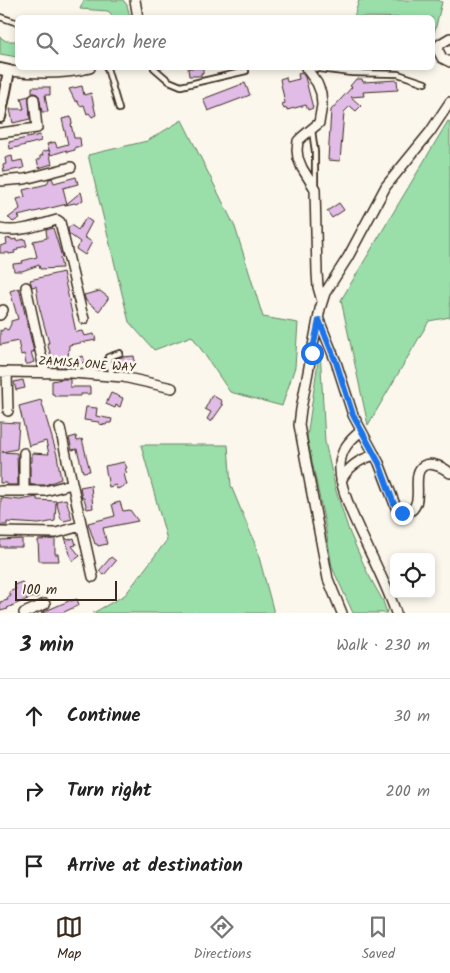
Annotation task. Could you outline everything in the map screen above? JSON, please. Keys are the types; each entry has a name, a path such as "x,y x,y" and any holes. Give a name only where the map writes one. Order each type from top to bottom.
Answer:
{"street":[{"path":"135,0 138,15"},
{"path":"445,60 436,45 450,38"},
{"path":"0,117 4,70 36,74 78,70"},
{"path":"307,70 317,83 321,93 322,105 319,123 298,141 297,150 302,168 315,189 317,273 322,302"},
{"path":"0,134 37,128 34,98"},
{"path":"342,613 328,579 299,425 322,302 325,293 352,249 386,186 430,132 450,102"},
{"path":"0,181 25,179 71,167"},
{"path":"0,229 13,230 57,220 60,222 84,319"},
{"path":"26,287 45,373"},
{"path":"319,320 336,362 353,415 375,454 394,504 402,513 407,513 414,508 418,493 418,474 425,465 438,465 450,473"},
{"path":"3,372 8,411"},
{"name":"ZAMISA ONE WAY","path":"3,372 123,377 172,388"},
{"path":"60,428 93,577"},
{"path":"361,431 345,447 340,465 341,481 361,534 389,592 396,613"},
{"path":"24,453 24,491"},
{"path":"341,481 344,474 357,462 375,454"},
{"path":"0,491 53,490 72,484"},
{"path":"0,532 56,533 81,526"},
{"path":"24,613 45,604"}],"lane":[{"path":"0,17 15,22"},
{"path":"107,70 119,109"},
{"path":"156,70 169,81 181,86 246,71"},
{"path":"327,70 352,73 398,74 425,83"},
{"path":"312,130 315,152 315,189"},
{"path":"112,376 108,357 120,353"}],"green space":[{"path":"84,0 123,0 127,5 130,15 112,15 108,11 80,9"},
{"path":"359,0 437,0 442,2 435,30 435,15 355,15"},
{"path":"0,37 6,41 15,41 15,57 0,54"},
{"path":"182,120 235,227 263,317 298,323 295,367 282,406 230,392 192,336 154,350 129,322 88,155 147,141"},
{"path":"448,121 450,122 450,317 429,321 368,425 341,300"},
{"path":"320,348 325,442 336,491 349,531 387,613 353,613 332,567 307,437"},
{"path":"141,445 228,445 231,486 256,546 274,613 93,613 125,595 167,540"}],"building":[{"path":"188,70 203,70 201,76 189,76"},
{"path":"302,73 305,77 313,108 308,110 306,105 287,110 287,108 284,109 282,104 285,103 280,79 286,77 287,82 299,79 298,74"},
{"path":"356,79 362,79 363,82 397,80 398,90 363,92 364,96 351,97 361,106 356,111 350,106 344,112 340,161 328,160 331,110 352,87 350,86"},
{"path":"245,83 250,95 208,111 203,99"},
{"path":"82,86 84,95 91,93 96,115 92,117 89,113 87,114 84,105 80,106 75,101 69,89"},
{"path":"32,87 50,87 50,95 45,95 48,112 42,112 39,96 36,93 32,93"},
{"path":"29,96 30,119 13,123 10,109 24,109 21,98"},
{"path":"71,117 74,138 80,138 81,147 75,147 75,150 67,152 67,150 51,155 47,144 55,142 57,147 68,144 62,119"},
{"path":"40,135 41,141 10,149 9,142"},
{"path":"49,150 52,164 39,168 37,160 43,155 42,152"},
{"path":"12,156 13,162 22,160 24,168 4,172 5,158"},
{"path":"76,177 78,184 63,188 67,204 18,216 20,218 13,222 8,218 20,209 17,199 25,197 23,190 47,184 49,179 52,178 54,183"},
{"path":"81,192 83,200 76,204 65,205"},
{"path":"339,203 344,210 332,218 327,211"},
{"path":"86,218 92,222 84,237 92,242 85,255 76,249 80,242 69,234 68,229 71,225 78,230"},
{"path":"53,228 62,257 60,258 62,268 40,269 39,265 22,271 14,271 13,264 23,263 22,261 37,257 33,241 47,238 46,230"},
{"path":"11,238 12,240 16,239 16,241 25,239 27,246 18,248 18,250 14,251 15,253 0,253 0,246 7,244 6,239"},
{"path":"63,272 76,332 82,331 84,336 94,334 96,340 69,345 68,360 83,356 85,362 69,366 52,366 47,343 49,343 39,306 36,286 32,287 30,280"},
{"path":"19,288 34,352 31,352 34,362 29,364 26,364 24,354 21,355 18,341 0,345 0,330 2,331 4,328 8,330 11,321 18,319 10,291"},
{"path":"100,291 108,299 99,311 86,301 84,295"},
{"path":"134,356 135,363 116,367 114,359"},
{"path":"70,379 70,387 90,387 90,394 54,396 52,394 52,381"},
{"path":"23,380 25,388 16,390 14,382"},
{"path":"111,393 123,398 120,407 116,405 115,408 106,404"},
{"path":"212,395 222,401 221,404 223,405 211,422 207,419 211,412 205,409"},
{"path":"41,400 57,455 61,479 45,485 33,485 30,484 32,453 49,454 46,441 29,446 19,406"},
{"path":"86,407 97,408 96,416 112,419 111,423 106,425 84,420"},
{"path":"0,422 19,423 17,449 2,452 17,453 18,485 0,483"},
{"path":"76,436 77,441 82,439 90,471 83,472 77,449 72,450 69,438"},
{"path":"124,462 127,468 125,469 127,473 124,474 127,485 117,489 116,485 109,487 105,466"},
{"path":"91,485 93,508 87,509 80,487"},
{"path":"37,497 37,500 56,501 55,521 39,524 7,522 7,525 0,525 1,498 20,500"},
{"path":"66,499 72,519 64,521 61,519 56,501"},
{"path":"120,502 123,511 130,510 138,521 103,528 107,544 98,546 95,544 88,523 115,516 112,504"},
{"path":"65,537 68,540 74,538 76,545 72,546 80,556 73,561 71,558"},
{"path":"22,539 22,547 0,547 0,540"},
{"path":"55,539 55,554 58,554 59,561 39,561 38,540"},
{"path":"111,557 116,561 104,575 99,571"},
{"path":"22,582 24,588 32,587 33,590 36,589 38,597 30,598 0,611 0,602 8,600 7,598 11,596 9,592 16,589 14,585"},
{"path":"77,599 79,605 62,613 41,613 71,600"}],"route":[{"path":"312,353 319,320 336,362 353,415 375,454 394,504 397,510 402,513"}]}
